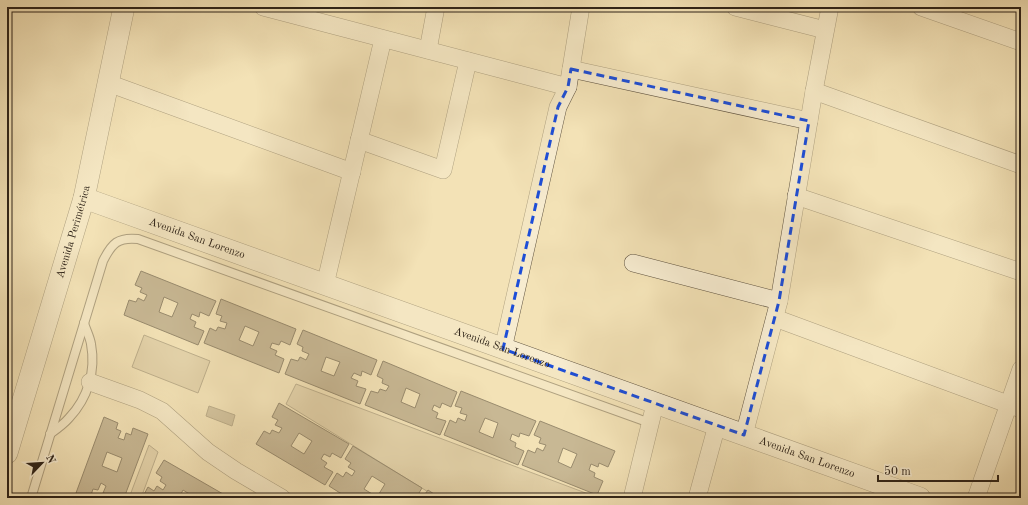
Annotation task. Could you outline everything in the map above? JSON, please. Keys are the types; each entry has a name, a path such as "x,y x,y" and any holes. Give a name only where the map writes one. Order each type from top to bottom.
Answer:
{"street":[{"name":"Avenida Perimétrica","path":"7,453 84,198 124,7"},
{"path":"263,7 568,87"},
{"path":"428,50 436,7"},
{"path":"503,349 558,107 568,87 581,7"},
{"path":"735,7 825,30"},
{"path":"744,435 777,309 814,91 830,7"},
{"path":"921,7 1021,42"},
{"path":"325,285 383,39"},
{"path":"359,140 443,170 468,61"},
{"path":"571,69 809,121"},
{"path":"108,83 352,172"},
{"path":"814,91 1021,165"},
{"path":"796,196 1021,272"},
{"name":"Avenida San Lorenzo","path":"84,198 503,349 652,414 717,425 920,498"},
{"path":"633,263 777,309 1015,407"},
{"path":"976,498 1015,407 1021,369"},
{"path":"90,382 140,400 162,411 208,452 236,471 282,498"},
{"path":"632,498 652,414"},
{"path":"697,498 717,425"}],"lane":[{"path":"31,498 103,261 109,249 116,242 127,238 138,239 652,414"},
{"path":"50,434 69,419 80,403 90,382 93,361 91,342 84,323"}],"highlighted area":[{"path":"571,69 809,121 779,301 744,435 503,349 558,107 568,87"}],"shaded area":[{"path":"144,335 210,361 198,393 132,367"},
{"path":"296,384 599,498 438,498 286,404"},
{"path":"209,406 235,415 232,426 206,416"},
{"path":"149,445 158,452 141,498 129,498"}],"building":[{"path":"141,271 216,301 209,316 200,312 199,317 192,314 190,319 196,322 194,327 204,331 198,345 124,315 129,300 136,302 138,298 144,301 147,295 140,292 142,288 135,285","holes":["164,297 178,303 172,317 159,312"]},
{"path":"221,299 296,329 290,345 281,341 279,345 272,343 270,348 277,351 275,355 284,359 279,373 204,343 210,328 216,331 218,327 225,329 227,323 220,321 222,316 216,314","holes":["245,326 259,332 253,346 239,340"]},
{"path":"303,330 377,360 371,375 362,371 361,376 354,373 351,378 358,381 356,386 366,389 360,404 285,374 291,359 298,361 300,357 306,360 309,354 302,351 303,347 297,344","holes":["326,357 340,362 334,376 321,371"]},
{"path":"383,361 457,392 451,407 442,403 440,408 434,405 432,410 438,413 436,418 446,421 440,435 365,405 371,391 378,393 380,389 386,391 389,386 382,383 383,379 377,376","holes":["406,388 420,394 415,408 401,402"]},
{"path":"461,391 536,421 529,436 520,433 519,437 512,434 510,440 516,443 515,447 524,451 518,465 444,435 450,420 456,423 458,418 465,421 467,415 460,413 462,408 455,406","holes":["485,418 498,423 493,438 479,432"]},
{"path":"279,403 349,444 341,458 332,453 330,457 324,454 321,459 327,463 324,467 333,472 325,485 256,444 264,431 270,434 272,430 279,433 282,428 275,425 278,420 272,417","holes":["299,433 312,441 304,454 291,446"]},
{"path":"104,417 118,423 116,429 121,431 118,438 124,440 126,433 131,435 133,428 148,434 124,498 106,498 108,494 103,493 106,486 101,483 98,490 93,489 90,498 76,493","holes":["107,452 122,458 117,472 102,466"]},
{"path":"540,421 615,451 608,467 599,463 598,467 591,464 589,470 595,473 594,477 603,481 597,495 522,465 528,450 535,453 537,448 543,451 546,445 539,443 541,438 534,435","holes":["563,448 577,454 571,468 558,462"]},
{"path":"353,446 422,488 416,498 348,498 329,486 337,473 343,477 346,472 352,476 355,471 348,467 351,463 345,459","holes":["372,476 385,484 377,497 364,489"]},
{"path":"164,460 230,498 196,498 183,490 179,498 142,498 148,487 154,491 157,486 163,490 166,485 160,481 162,477 156,473"},
{"path":"428,490 440,498 422,498"}]}
